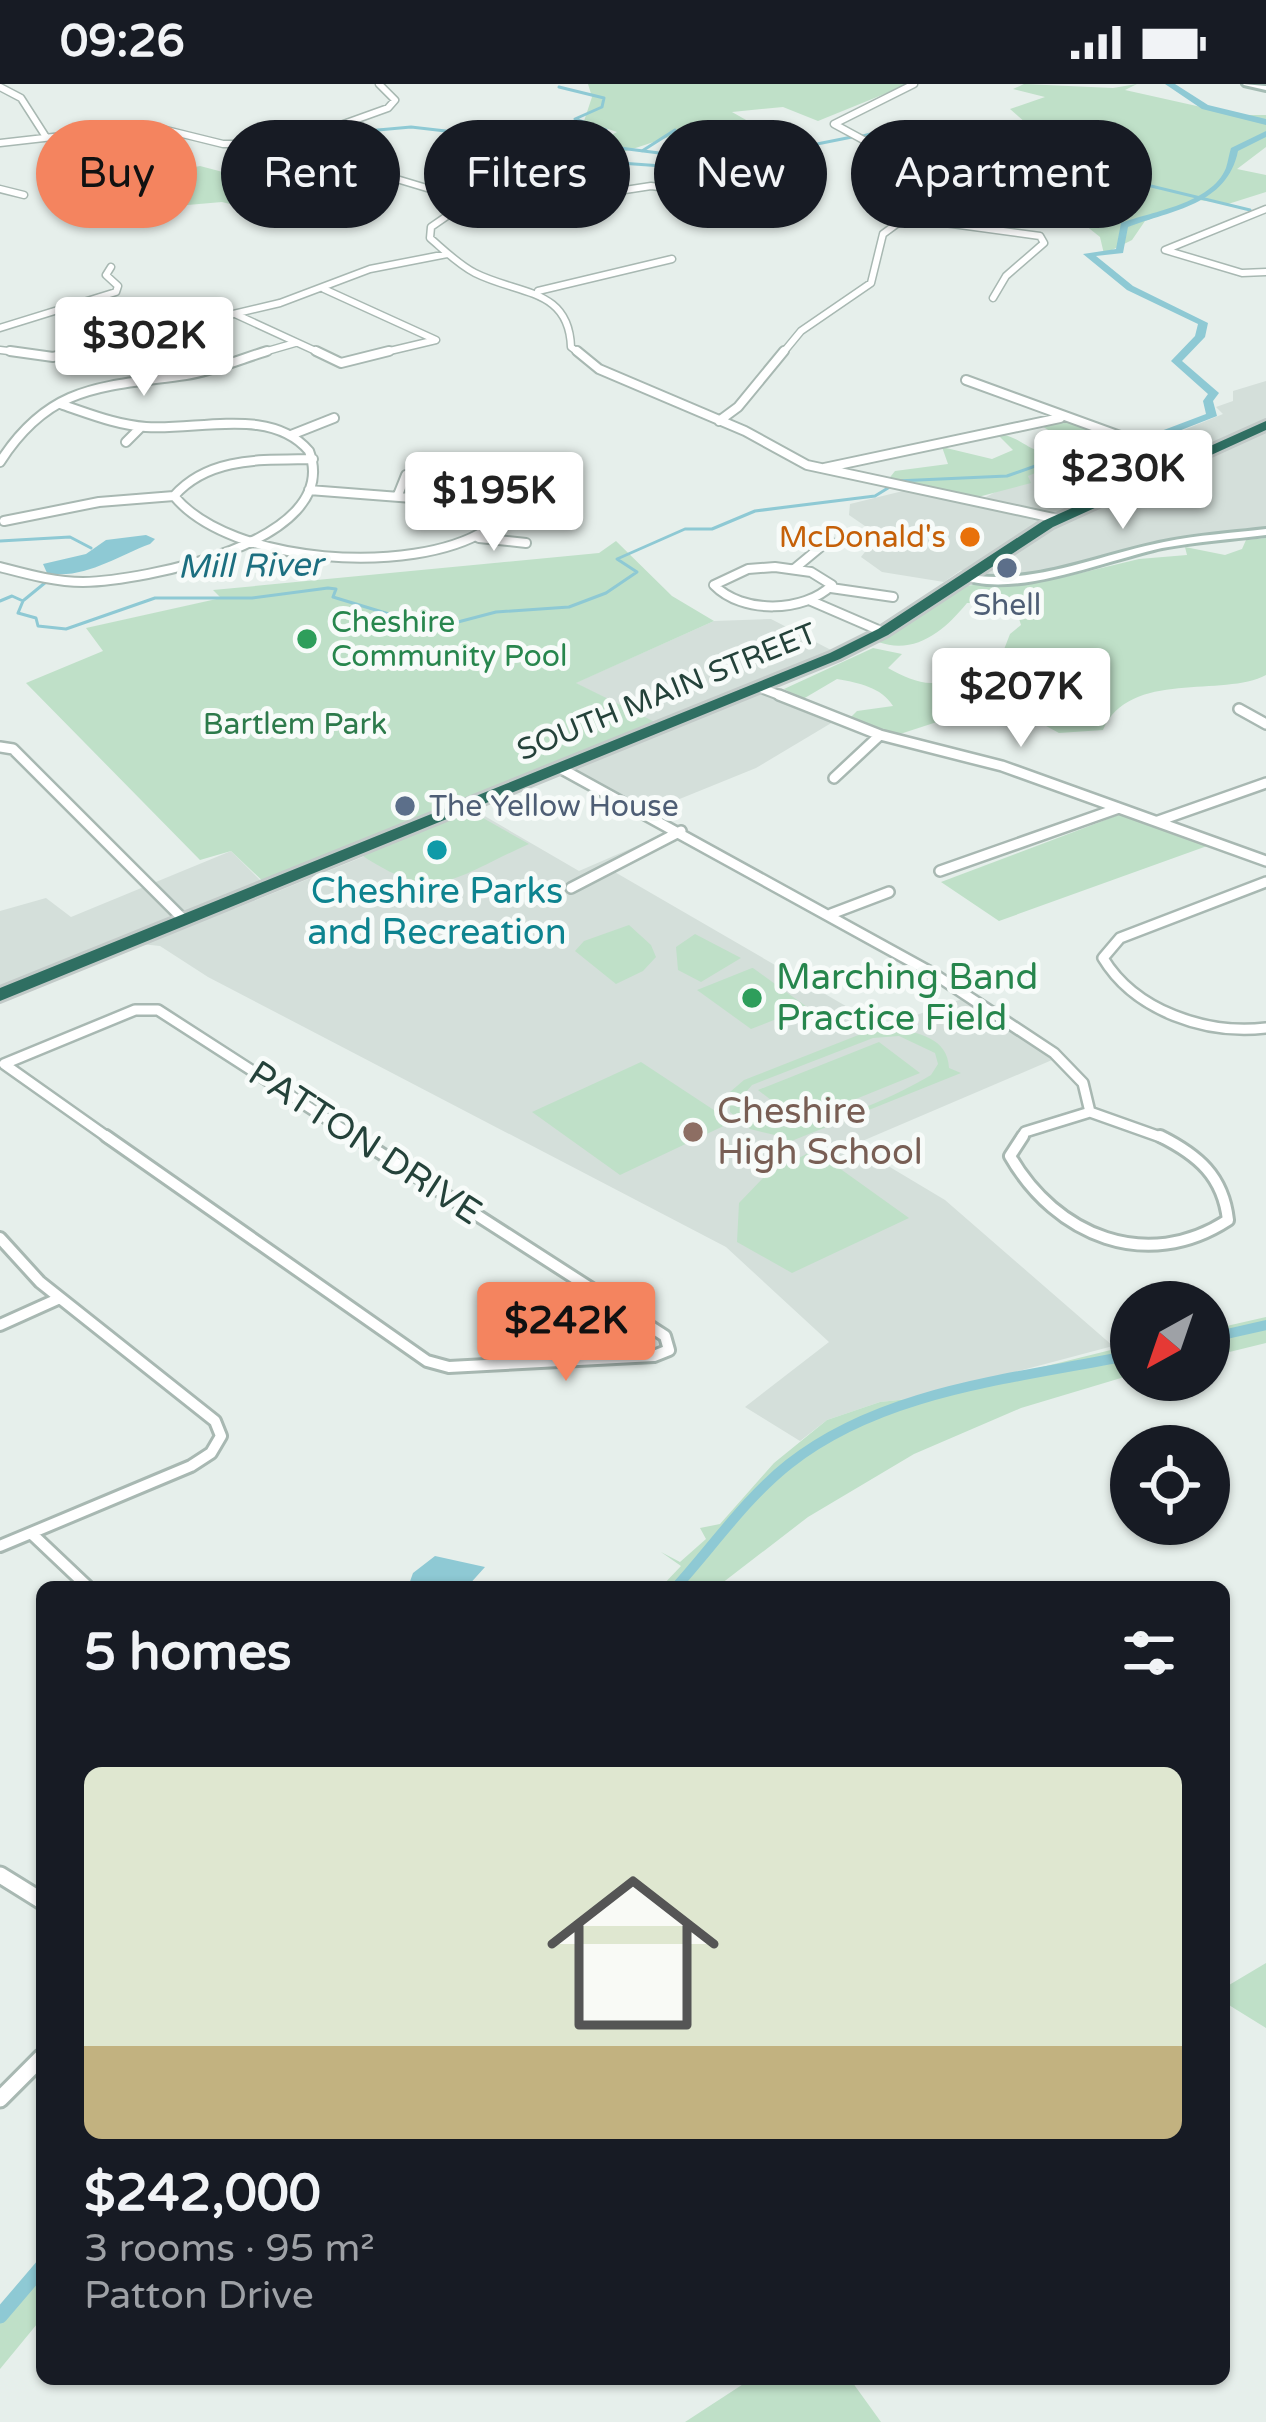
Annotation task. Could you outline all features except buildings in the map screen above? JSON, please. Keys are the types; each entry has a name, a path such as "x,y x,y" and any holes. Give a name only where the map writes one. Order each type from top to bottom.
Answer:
{"highway":[{"name":"SOUTH MAIN STREET","path":"0,995 883,632 1058,519 1265,426"}],"main road":[{"path":"1246,84 1266,88"},
{"path":"963,577 1061,572 1163,546 1266,532"}],"street":[{"path":"350,120 394,104 379,84"},
{"path":"851,132 834,122 914,84"},
{"path":"0,87 21,98 36,121"},
{"path":"0,143 36,138"},
{"path":"0,189 24,195"},
{"path":"1266,208 1166,247 1168,254 1242,273 1266,272"},
{"path":"433,228 429,231 447,254 472,272 535,292 564,310 570,322 569,343 583,359 821,470 1058,519"},
{"path":"719,421 739,407 801,331 869,285 877,271 880,237 893,228"},
{"path":"981,228 1040,236 1044,243 1006,277 993,298"},
{"path":"0,350 53,357 235,314 324,289 370,269 447,254"},
{"path":"535,292 672,259"},
{"path":"0,328 116,292 118,286 106,275 111,267"},
{"path":"235,314 341,363 436,340 324,289"},
{"path":"0,462 24,425 109,382 192,374 295,343"},
{"path":"966,380 1186,460"},
{"path":"0,567 62,581 110,581 190,565 251,542 291,514 309,490 313,459 308,447 291,435 252,427 141,427 63,405"},
{"path":"291,435 334,418"},
{"path":"821,470 1060,418"},
{"path":"127,442 141,427"},
{"path":"4,520 99,502 174,496 198,474 218,468 313,459"},
{"path":"398,495 408,480 406,475"},
{"path":"467,507 529,486"},
{"path":"174,496 186,515 251,542 321,554 401,556 451,551 486,530 484,520 467,507 398,495 309,490"},
{"path":"479,538 526,543"},
{"path":"794,569 829,540"},
{"path":"831,588 826,577 794,569 748,569 714,585 730,600 746,604 809,601 883,632"},
{"path":"809,601 831,588 893,597"},
{"path":"758,687 880,736 964,754 1266,861"},
{"path":"1239,709 1266,724"},
{"path":"834,778 880,736"},
{"path":"0,747 13,749 184,920"},
{"path":"560,768 831,914 1054,1053 1083,1083 1090,1112"},
{"path":"1158,821 1266,783"},
{"path":"940,871 1119,808"},
{"path":"572,888 681,831"},
{"path":"1266,882 1120,938 1103,958 1119,981 1186,1021 1227,1032 1266,1028"},
{"path":"831,914 889,892"},
{"name":"PATTON DRIVE","path":"158,1010 665,1336 669,1350 654,1356 449,1367 427,1361 2,1063 116,1014 158,1010"},
{"path":"1090,1112 1189,1152 1216,1174 1229,1202 1228,1220 1207,1239 1176,1248 1139,1248 1092,1234 1053,1213 1022,1183 1010,1156 1025,1132 1090,1112"},
{"path":"0,1238 60,1298 203,1410 221,1436 211,1453 191,1466 0,1546"},
{"path":"0,1325 60,1298"},
{"path":"31,1533 82,1581"},
{"path":"0,1875 36,1896"},
{"path":"0,2099 36,2063"}],"shaded area":[{"path":"1266,381 1266,529 1181,540 1037,573 987,577 961,570 944,582 882,572 861,557 878,535 849,515 850,504 907,490 956,499 986,497 1049,464 1167,437 1223,414 1216,407 1233,401 1233,391"},
{"path":"771,619 831,650 657,724 575,683 714,621"},
{"path":"761,693 833,722 756,768 650,811 571,769"},
{"name":"Cheshire High School","path":"476,811 579,871 669,832 681,839 613,871 882,1027 962,999 1052,1060 853,1145 945,1200 1110,1347 917,1398 880,1402 827,1420 800,1441 745,1407 829,1342 726,1247 208,977 160,946 113,941 0,987 0,911 46,898 71,917 231,851 261,881 234,909"}],"green space":[{"path":"588,84 909,84 820,120 783,107 732,112 746,120 654,120 654,142 630,150 630,120 584,120 592,97"},
{"path":"1024,84 1113,88 1137,84 1125,90 1237,115 1266,115 1266,147 1237,169 1266,175 1266,192 1228,204 1199,200 1152,218 1152,120 1022,120 1010,109 1045,97 1013,89"},
{"path":"197,167 221,172 221,202 197,204"},
{"path":"1089,228 1140,228 1132,240 1104,254 1100,237"},
{"path":"1051,416 1131,443 1079,455 1028,476 1031,483 978,497 887,481 895,471 948,464 942,447 992,459 1013,450 997,434 1041,451 1058,447 1049,440 1058,436 1032,420"},
{"path":"1266,538 1266,675 1134,699 1116,711 1103,730 1059,733 1024,714 986,706 897,735 849,719 857,711 893,706 869,687 837,679 803,699 784,689 873,648 902,654 888,668 933,683 959,672 961,652 1003,652 1010,634 1021,625 1014,603 967,603 949,623 917,643 878,642 963,586 1064,577 1139,559 1187,555 1185,547 1225,555 1242,549 1246,540"},
{"name":"Bartlem Park","path":"616,541 672,596 714,621 576,683 663,726 471,804 483,818 529,844 443,881 406,878 357,852 269,887 231,851 200,860 26,683 103,651 86,628 221,598 213,590 599,553"},
{"path":"1129,811 1221,841 999,921 941,882"},
{"path":"629,925 651,945 656,957 643,971 616,984 575,951 584,941"},
{"path":"695,934 741,958 701,982 678,970 676,947"},
{"name":"Marching Band Practice Field","path":"752,968 807,1007 751,1029 697,990"},
{"path":"893,1029 921,1035 937,1043 949,1068 961,1073 784,1144 779,1136 750,1129 730,1112 730,1092 744,1080 861,1034","holes":["899,1036 935,1053 938,1064 931,1075 835,1118 782,1126 759,1122 742,1111 740,1099 752,1085 873,1038"]},
{"path":"879,1042 920,1073 799,1122 758,1090"},
{"path":"641,1062 732,1122 620,1175 532,1112"},
{"path":"814,1150 909,1218 792,1273 737,1242 739,1203 766,1175"},
{"path":"1266,1317 1266,1343 1230,1352 1230,1325"},
{"path":"1110,1350 1110,1381 1021,1408 914,1454 808,1517 725,1581 667,1581 681,1566 661,1552 680,1562 706,1539 700,1528 720,1524 774,1463 827,1420 880,1402 917,1398"},
{"path":"1266,1963 1266,2028 1230,2006 1230,1984"},
{"path":"36,2267 36,2325 0,2369 0,2316"},
{"path":"742,2385 854,2385 881,2422 685,2422"}],"water":[{"path":"146,535 155,539 87,570 47,573 43,564 86,554 106,540"},
{"path":"435,1556 485,1567 472,1581 410,1581 413,1573"}],"waterway":[{"name":"Mill River","path":"1169,84 1205,107 1266,122"},
{"path":"559,87 604,98 602,107 575,119 606,130 597,141 642,151"},
{"path":"400,128 498,137 492,143 537,157 662,166 685,163 703,152 767,154 851,137"},
{"name":"Mill River","path":"1144,441 1212,416 1208,401 1214,393 1176,361 1200,337 1203,323 1130,288 1088,254 1120,251 1124,225 1209,193 1230,168 1234,150 1266,134"},
{"path":"642,151 654,143"},
{"path":"642,151 654,152"},
{"path":"1152,186 1250,210"},
{"name":"Mill River","path":"896,481 1007,476 1069,454 1129,444"},
{"name":"Mill River","path":"0,601 12,596 23,601 18,613 36,618 38,626 66,629 155,598 252,598 328,588 336,589 333,597 435,628 496,612 569,607 606,593 637,572 617,559 685,529 712,529 755,511 875,496 888,488"},
{"path":"0,541 70,537 91,548"},
{"path":"24,600 46,582"},
{"path":"1230,1333 1266,1325"},
{"path":"681,1581 758,1492 826,1439 866,1419 952,1390 1110,1359"},
{"path":"0,2316 36,2274"}],"place":[{"name":"McDonald's","path":"970,537"},
{"name":"Shell","path":"1007,568"},
{"name":"Cheshire Community Pool","path":"307,639"},
{"name":"The Yellow House","path":"405,806"},
{"name":"Cheshire Parks and Recreation","path":"437,850"},
{"name":"Marching Band Practice Field","path":"752,998"},
{"name":"Cheshire High School","path":"693,1132"}]}
